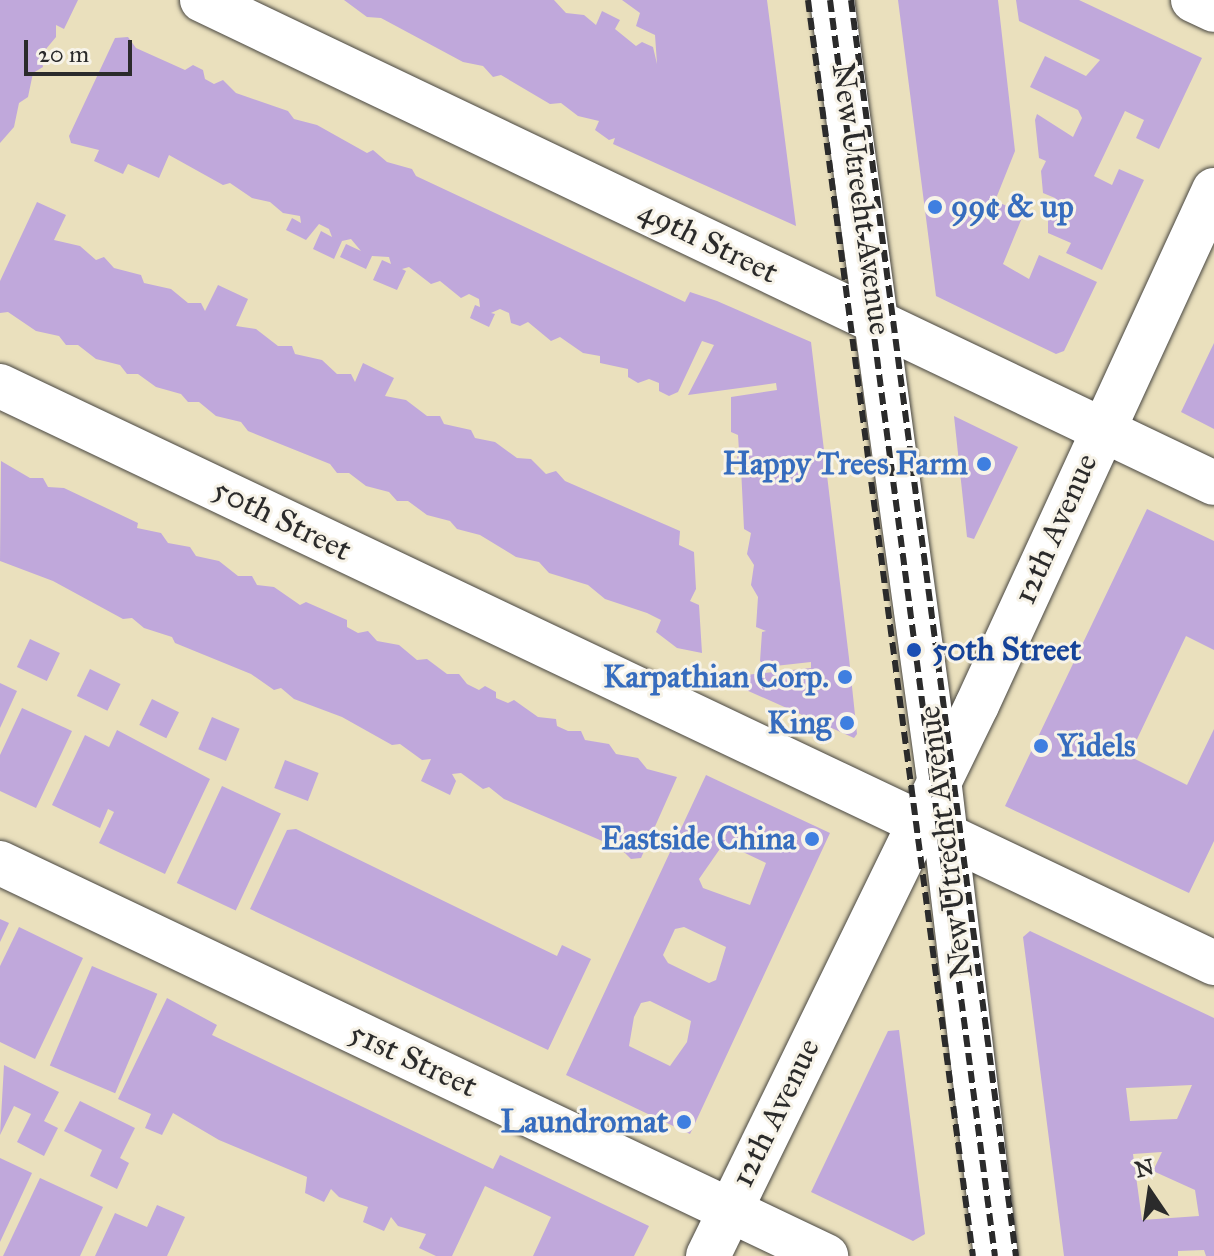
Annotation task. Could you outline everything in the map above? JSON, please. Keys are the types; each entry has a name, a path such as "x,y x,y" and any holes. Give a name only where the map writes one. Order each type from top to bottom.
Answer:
{"street":[{"name":"49th Street","path":"202,0 1214,483"},
{"name":"New Utrecht Avenue","path":"832,0 879,324 939,779 932,828 996,1256"},
{"path":"1193,0 1214,10"},
{"name":"12th Avenue","path":"939,779 1214,190"},
{"name":"50th Street","path":"0,386 1214,963"},
{"name":"12th Avenue","path":"708,1256 932,828"},
{"name":"51st Street","path":"0,863 826,1256"}],"building":[{"path":"0,0 78,0 64,29 56,25 56,37 41,55 43,67 33,73 28,97 19,103 14,127 0,143"},
{"path":"344,0 554,0 566,13 584,15 596,25 602,11 620,20 615,29 636,46 642,42 653,47 657,64 655,35 636,26 640,13 622,0 767,0 796,226 613,144 615,138 609,140 595,130 599,121 578,116 561,103 550,104 501,75 493,77 483,66 463,62 381,18 367,17"},
{"path":"898,0 998,0 1015,151 995,201 1024,213 1003,264 1029,279 1039,255 1097,282 1064,351 1056,354 936,296"},
{"path":"1016,0 1079,0 1202,58 1159,149 1136,138 1144,120 1125,111 1094,176 1112,185 1119,169 1144,180 1102,270 1066,253 1071,243 1048,233 1048,215 1055,198 1043,193 1041,171 1046,161 1039,158 1035,120 1037,114 1073,137 1082,118 1078,110 1030,87 1045,56 1086,76 1100,60 1019,21"},
{"path":"128,37 136,48 185,70 193,65 203,70 205,79 214,84 223,80 236,93 288,111 294,119 317,125 367,153 373,150 387,162 412,169 416,176 685,302 690,292 811,342 849,658 857,734 854,738 737,686 736,676 811,668 811,662 766,667 760,661 762,632 766,631 756,627 758,597 751,585 754,565 747,554 751,533 744,529 741,468 735,465 739,451 738,435 731,432 731,397 777,390 776,383 688,395 714,345 702,341 678,392 669,396 659,391 659,383 649,379 638,383 628,377 628,369 600,363 600,356 583,353 560,337 551,341 528,322 520,326 511,323 509,313 500,309 491,313 495,314 489,327 470,318 475,305 480,307 479,299 469,294 461,298 440,281 431,284 409,267 402,269 406,271 397,290 373,280 382,260 391,264 389,257 372,256 366,269 340,257 346,244 361,251 351,239 342,241 334,259 313,249 321,231 332,237 329,229 319,224 306,240 286,230 292,218 301,223 300,216 283,213 270,202 252,198 230,183 223,185 169,155 159,178 128,164 123,174 94,161 99,150 71,143 69,136 115,38"},
{"path":"37,202 66,215 54,240 80,246 96,260 104,257 114,268 141,275 144,283 171,289 188,303 201,303 205,311 218,285 248,299 236,326 256,329 278,346 292,346 295,354 322,360 337,374 351,374 355,382 363,363 394,378 385,396 406,400 427,416 440,416 444,424 471,430 475,438 495,442 517,458 531,459 546,474 556,471 565,481 680,531 679,545 694,552 696,589 690,601 699,605 702,653 677,648 656,632 661,620 647,613 605,599 588,585 549,573 539,562 516,557 480,535 457,529 450,521 427,515 408,501 397,501 389,492 366,486 349,473 337,473 330,464 248,431 241,422 216,416 199,402 188,402 181,394 156,387 138,374 127,374 120,365 96,359 78,345 66,345 59,336 36,331 8,312 0,313 0,281"},
{"path":"1214,343 1214,429 1181,412"},
{"name":"Happy Trees Farm","path":"954,416 1018,447 974,539 967,537"},
{"path":"1,461 30,478 43,478 48,487 64,488 138,523 137,528 161,533 168,543 190,547 196,556 219,561 238,576 252,576 257,585 274,587 300,605 306,602 347,620 347,627 358,633 368,631 377,641 399,645 417,660 427,659 447,674 459,674 467,684 479,690 485,686 496,692 496,698 508,703 514,700 538,717 556,719 557,726 568,731 581,731 585,740 609,744 616,754 638,758 647,769 677,777 641,858 631,859 621,849 504,799 489,787 483,789 461,773 452,774 456,781 450,795 421,781 431,759 422,760 400,744 392,745 342,717 294,699 281,688 274,690 251,674 175,643 172,637 144,628 132,618 123,619 53,581 0,561"},
{"path":"1147,509 1214,541 1214,650 1186,636 1129,756 1187,785 1214,729 1214,841 1189,893 1005,806"},
{"path":"30,639 60,653 47,681 17,667"},
{"path":"90,669 121,684 107,711 77,696"},
{"path":"0,683 17,691 0,728"},
{"path":"152,699 179,712 166,738 139,725"},
{"path":"22,708 72,731 36,808 0,791 0,755"},
{"path":"212,717 240,729 226,761 198,749"},
{"path":"117,730 210,779 165,874 99,843 114,812 108,809 100,828 52,805 85,735 109,747"},
{"path":"285,760 319,773 308,801 274,788"},
{"path":"706,775 830,833 690,1134 566,1075","holes":["724,843 766,863 750,905 703,888 699,879","684,927 726,947 716,980 709,983 668,963 663,955 675,929","650,1001 691,1021 687,1042 670,1066 629,1046 634,1017 641,1003"]},
{"path":"222,786 281,813 236,910 177,883"},
{"path":"296,829 557,956 562,945 591,959 548,1050 250,909 287,830"},
{"path":"0,919 9,923 0,942"},
{"path":"19,927 83,958 35,1059 0,1042 0,966"},
{"path":"1030,931 1214,1018 1214,1256 1206,1256 1204,1250 1178,1251 1178,1256 1064,1256 1023,937","holes":["1192,1085 1177,1119 1130,1121 1126,1088","1162,1152 1153,1171 1195,1190 1199,1216 1142,1220 1133,1154"]},
{"path":"92,966 157,994 115,1093 50,1065"},
{"path":"167,998 217,1025 212,1035 493,1169 500,1155 649,1226 634,1256 533,1256 551,1217 485,1186 452,1256 436,1256 419,1248 426,1234 398,1226 391,1217 384,1231 363,1222 368,1207 339,1197 331,1189 324,1202 305,1193 307,1177 219,1140 173,1113 162,1135 145,1128 151,1114 118,1099"},
{"path":"899,1030 925,1234 913,1241 811,1192 888,1031"},
{"path":"4,1065 59,1092 44,1121 58,1128 44,1156 17,1142 31,1114 14,1106 0,1135"},
{"path":"80,1101 135,1128 120,1158 129,1163 117,1189 90,1176 102,1150 64,1131"},
{"path":"0,1158 32,1173 0,1242"},
{"path":"40,1178 103,1207 80,1256 3,1256"},
{"path":"157,1205 185,1217 167,1256 95,1256 115,1213 147,1227"}],"railway":[{"path":"808,0 973,1256"},
{"path":"830,0 995,1256"},
{"path":"851,0 1016,1256"}],"place":[{"name":"99¢ & up","path":"935,207"},
{"name":"Happy Trees Farm","path":"984,464"},
{"name":"50th Street","path":"914,650"},
{"name":"Karpathian Corp.","path":"845,677"},
{"name":"King","path":"847,723"},
{"name":"Yidels","path":"1041,746"},
{"name":"Eastside China","path":"812,839"},
{"name":"Laundromat","path":"684,1122"}]}
